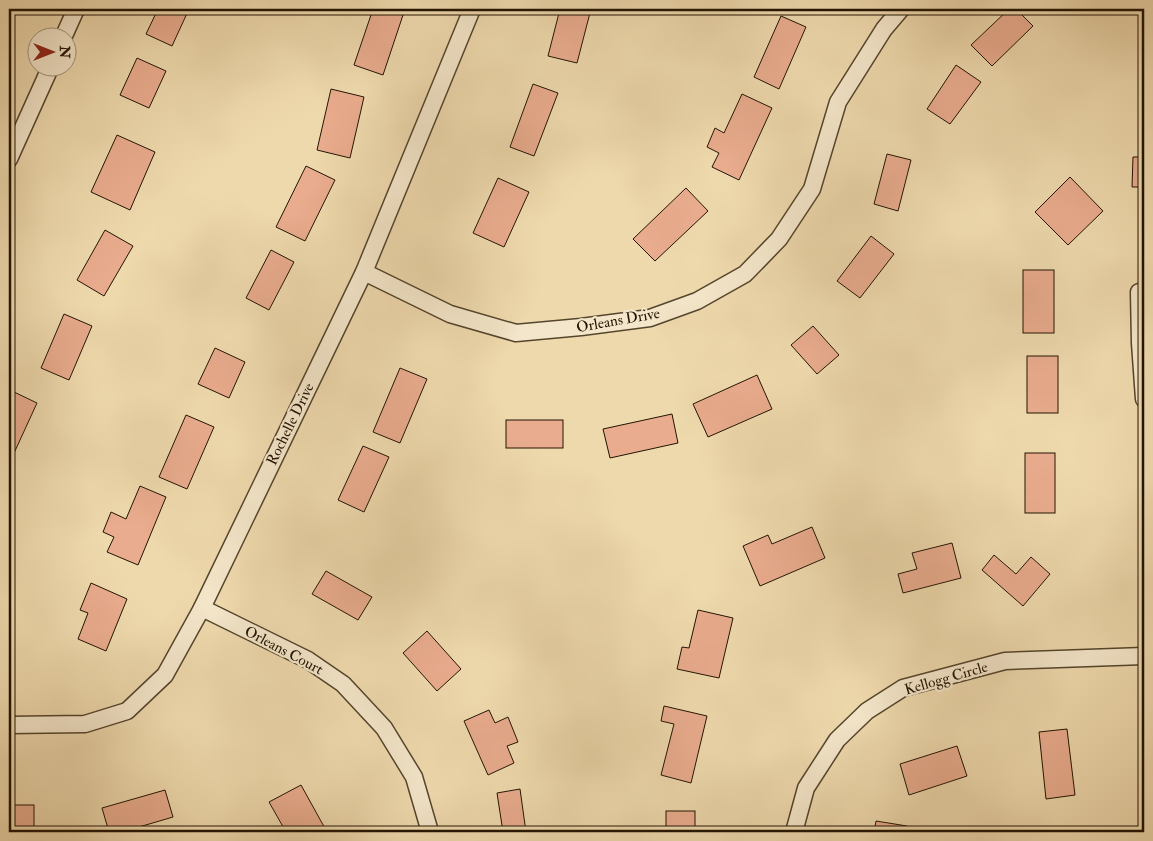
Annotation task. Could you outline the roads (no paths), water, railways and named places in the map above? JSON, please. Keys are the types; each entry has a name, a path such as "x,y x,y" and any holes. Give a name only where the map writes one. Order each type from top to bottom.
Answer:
{"street":[{"path":"68,28 76,9"},
{"name":"Rochelle Drive","path":"9,726 85,724 127,711 166,675 202,608 364,272 472,9"},
{"name":"Orleans Drive","path":"364,272 450,314 516,333 650,318 697,301 745,274 779,239 812,189 838,102 884,29 901,9"},
{"path":"9,160 46,78"},
{"path":"1144,291 1139,292 1144,399"},
{"name":"Orleans Court","path":"202,608 308,660 344,684 384,728 414,777 430,832"},
{"name":"Kellogg Circle","path":"794,832 806,788 837,740 867,711 903,688 1005,661 1144,656"}]}
